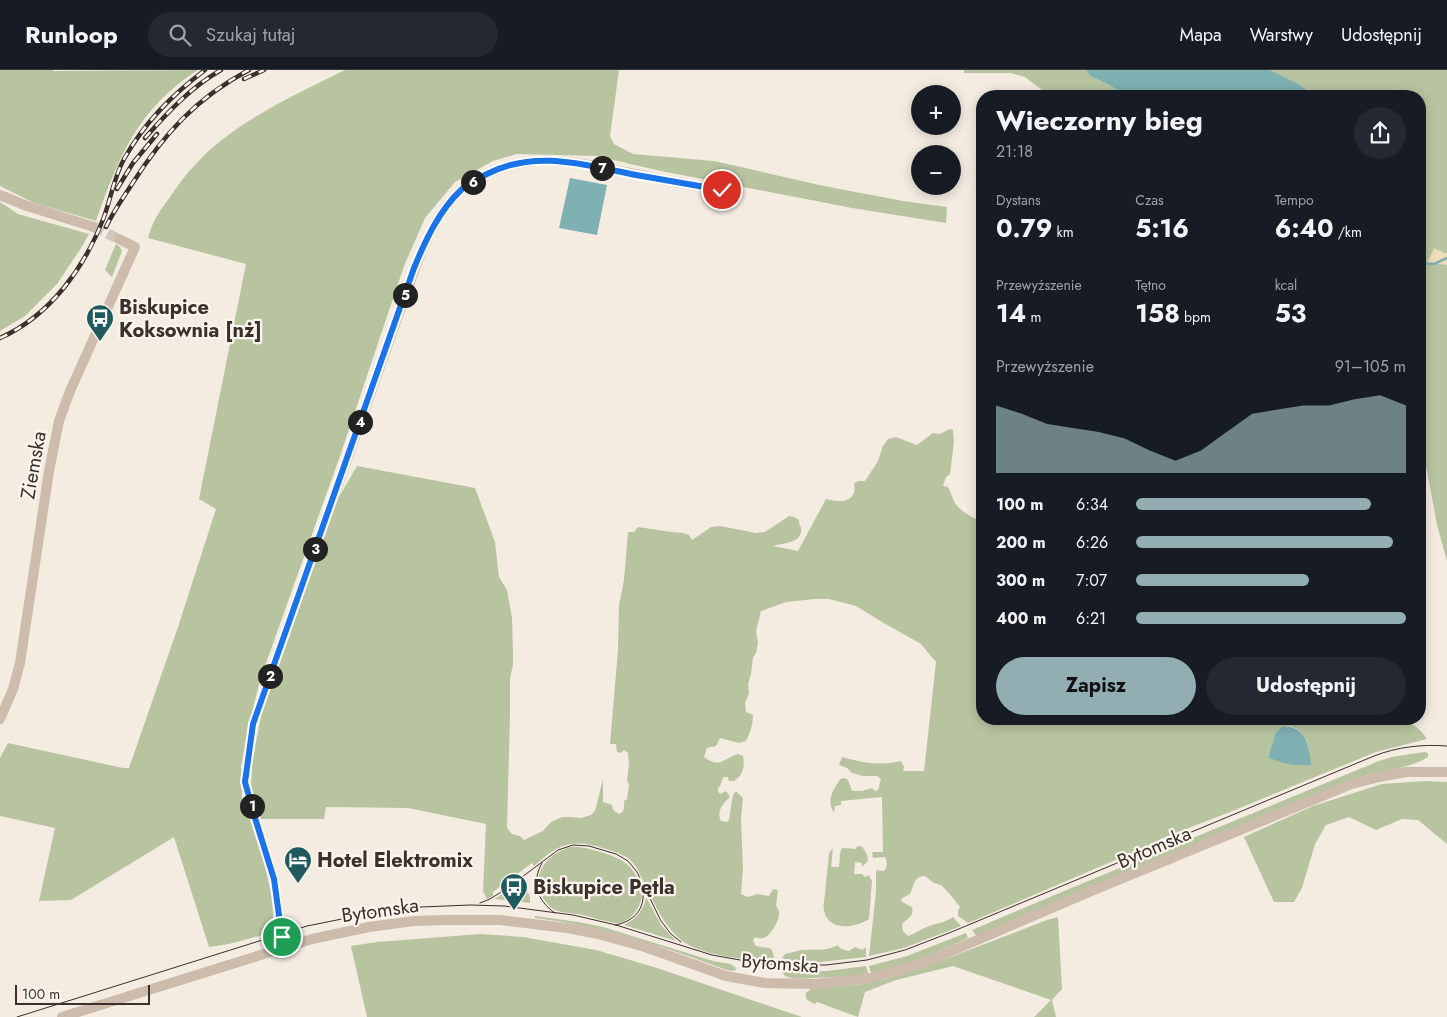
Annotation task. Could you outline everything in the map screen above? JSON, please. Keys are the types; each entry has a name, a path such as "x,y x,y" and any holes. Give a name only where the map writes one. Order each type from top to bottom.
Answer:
{"street":[{"path":"284,947 274,879 245,782 253,724 414,268 428,234 446,207 462,188 498,168 526,161 583,164 722,190"},
{"path":"0,194 27,206 94,228"},
{"name":"Ziemska","path":"0,719 13,689 20,663 49,471 59,421 70,391 135,247 119,239"},
{"name":"Bytomska","path":"62,1017 284,947 339,932 387,924 444,920 500,920 556,926 598,934 645,947 726,976 755,982 815,984 854,981 905,969 940,956 1352,784 1406,772 1447,772"}],"green space":[{"path":"0,70 198,70 177,85 145,118 122,156 96,221 34,203 0,186"},
{"path":"345,70 619,70 610,136 614,144 633,154 714,161 824,186 947,207 946,223 852,208 661,171 596,156 517,154 493,161 455,182 425,218 404,266 340,456 260,680 248,729 241,767 242,797 264,862 272,897 274,932 229,944 209,947 174,837 71,900 39,901 55,828 0,816 0,758 8,743 129,768 178,627 216,509 199,499 246,264 148,238 154,221 182,180 203,156 219,142 270,109"},
{"path":"964,70 1086,70 1090,76 1118,90 1042,90 1025,77 1011,73 964,73"},
{"path":"1270,70 1447,70 1447,253 1444,253 1431,264 1441,263 1447,265 1447,561 1437,525 1426,465 1426,90 1305,90"},
{"path":"0,202 18,214 89,234 57,284 25,316 0,331"},
{"path":"116,244 122,251 112,277 105,270"},
{"path":"950,429 953,430 954,442 950,474 946,477 943,486 948,487 955,503 961,509 976,519 976,725 1412,725 1427,739 1376,752 1163,838 968,923 958,916 960,907 941,885 934,883 925,876 921,876 915,882 910,894 901,899 902,902 912,907 910,917 902,924 903,931 908,936 953,917 961,926 904,948 869,956 876,892 876,872 877,870 884,871 887,864 885,857 873,858 872,852 883,852 882,797 841,801 841,805 835,806 834,813 831,796 840,779 844,778 848,780 852,791 872,788 875,791 878,790 881,779 877,776 863,776 852,773 847,768 839,765 842,757 871,763 901,761 904,767 903,771 924,771 936,662 921,644 856,606 829,599 814,599 786,602 761,611 756,631 758,643 748,684 749,693 745,703 746,712 753,715 749,735 746,741 739,743 720,738 716,746 707,748 704,757 718,763 738,754 743,756 744,763 741,774 734,781 729,781 728,777 723,777 718,788 720,794 726,791 730,797 721,808 719,814 721,821 727,822 729,820 733,795 736,791 743,798 741,819 743,868 741,894 748,897 758,894 769,896 773,889 778,890 776,906 779,917 776,924 766,937 755,937 753,941 756,946 772,950 773,962 713,954 690,946 681,940 664,921 638,869 633,863 620,854 596,846 570,844 555,849 534,866 532,863 493,892 493,896 487,899 483,891 486,824 408,808 326,807 324,819 261,819 251,793 252,762 263,706 335,504 357,466 475,488 495,542 499,577 507,590 512,618 513,665 510,678 507,828 512,834 520,836 524,840 543,831 551,822 562,817 581,818 591,815 595,811 603,779 603,802 612,805 613,810 619,814 623,810 624,801 627,799 629,785 627,780 628,753 624,750 621,753 617,752 616,744 610,744 618,650 619,605 624,580 628,532 634,532 638,527 683,533 689,535 692,540 711,527 720,526 756,533 765,532 789,516 799,520 801,533 799,537 791,542 773,546 798,551 826,499 842,501 851,498 855,490 854,483 865,481 878,461 883,446 888,439 896,437 917,445 933,433 940,434","holes":["1283,726 1293,727 1306,739 1309,749 1268,757 1276,733"]},
{"path":"1424,752 1428,753 1428,757 1414,764 1367,775 977,937 972,930 1379,761"},
{"path":"1425,781 1447,782 1447,844 1418,820 1402,819 1376,830 1349,817 1326,825 1315,844 1302,888 1294,902 1274,902 1244,837 1313,806 1382,784"},
{"path":"861,846 866,853 868,861 862,867 862,863 855,862 854,874 862,874 865,877 869,875 872,881 869,919 850,926 837,925 827,918 824,909 829,853 833,848 831,867 839,867 842,848 856,849 856,847"},
{"path":"571,847 603,853 615,857 629,866 638,879 642,890 639,905 630,918 621,923 616,923 559,911 548,905 541,894 539,886 541,871 544,864 556,853"},
{"path":"522,880 530,897 530,903 495,899"},
{"path":"646,897 661,925 676,941 624,925 639,914"},
{"path":"535,916 603,927 713,961 730,964 736,970 727,970 680,953 609,932 535,918"},
{"path":"1058,917 1062,989 1052,1000 1056,1017 1034,1017 1051,1000 953,966 896,980 865,992 858,1017 817,1002 815,1004 806,997 806,993 811,989 863,984 922,968"},
{"path":"966,933 968,938 932,954 896,967 871,973 869,966 907,956"},
{"path":"480,934 523,937 596,950 657,968 802,1017 367,1017 351,946 377,942"},
{"path":"837,945 841,949 849,951 855,947 862,950 866,947 866,957 811,963 783,963 782,958 785,954 801,950 824,949"},
{"path":"866,966 868,973 853,976 795,979 785,976 782,972 827,971"}],"sand":[{"path":"1434,248 1447,253 1447,265 1427,263"}],"water":[{"path":"1086,70 1270,70 1307,90 1118,90 1090,76"},
{"path":"570,178 607,185 597,235 559,228"},
{"path":"1283,726 1291,727 1302,734 1308,745 1311,765 1289,764 1268,757 1276,732"}],"waterway":[{"path":"1426,263 1434,264 1447,258"}],"tunnel":[{"path":"94,227 119,239"}],"tram line":[{"path":"17,1017 307,926 367,914 421,907 504,906 573,915 616,925 712,955 751,962 780,965 826,965 867,960 905,950 949,933 1374,756 1410,747 1428,745 1447,746"},
{"path":"480,903 506,889 558,850 573,845 589,846 616,854 628,861 637,872 661,921 671,934 681,942"},
{"path":"542,863 537,877 538,891 544,903 555,913"},
{"path":"615,925 630,919 640,909 643,895 640,879"}],"railway":[{"path":"0,338 18,329 35,317 64,288 87,254 96,236 118,173 132,146 160,110 205,70"},
{"path":"145,138 190,92 221,70"},
{"path":"106,227 144,166 169,133 197,105 249,70"},
{"path":"244,79 264,70"},
{"path":"117,189 133,163 157,134"}],"place":[{"name":"Biskupice Koksownia [nż]","path":"100,342"},
{"name":"Hotel Elektromix","path":"298,884"},
{"name":"Biskupice Pętla","path":"514,911"}],"route":[{"path":"282,937 274,879 245,782 253,724 414,268 428,234 446,207 462,188 498,168 526,161 563,161 722,190"}]}
